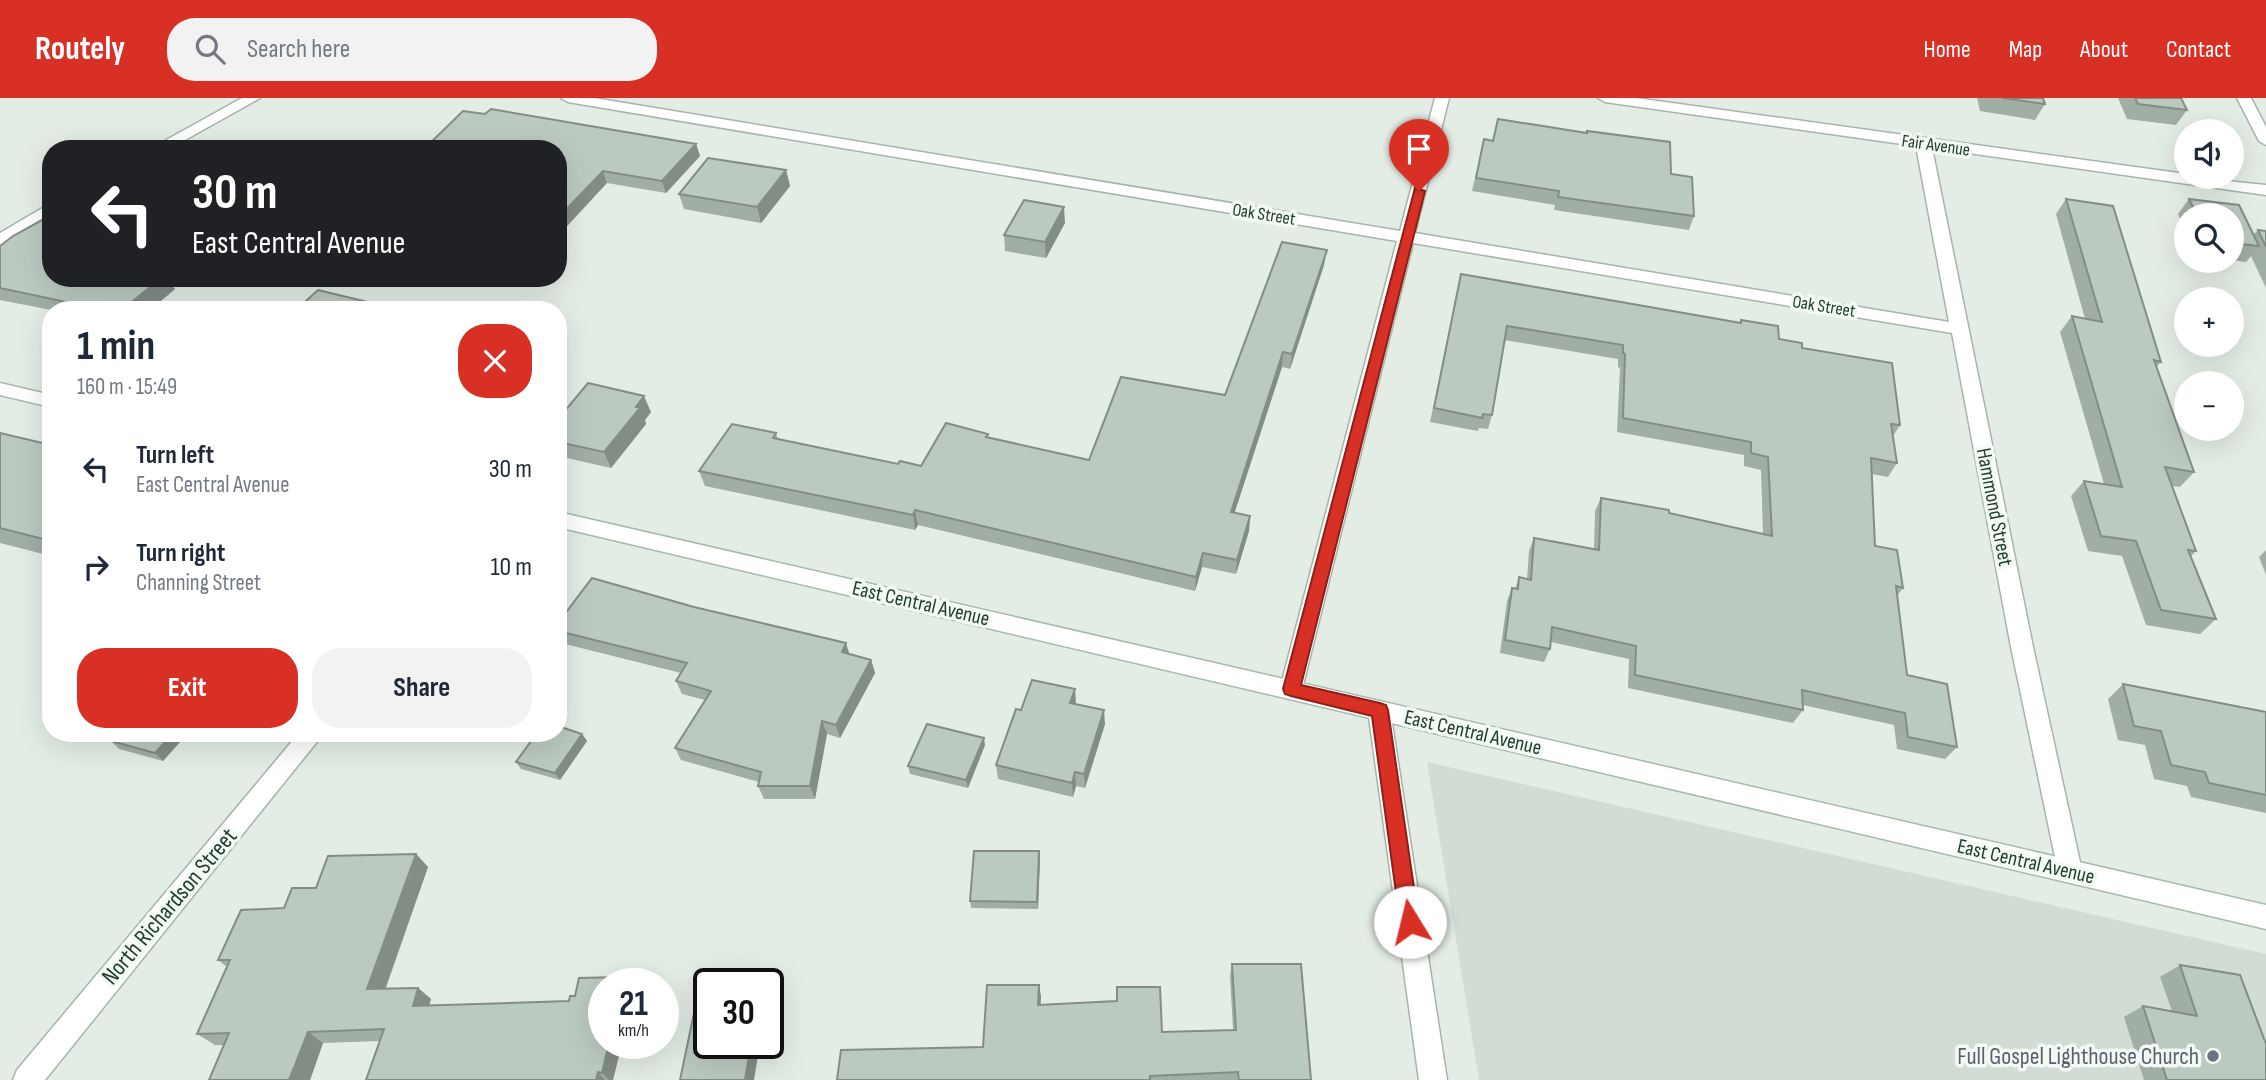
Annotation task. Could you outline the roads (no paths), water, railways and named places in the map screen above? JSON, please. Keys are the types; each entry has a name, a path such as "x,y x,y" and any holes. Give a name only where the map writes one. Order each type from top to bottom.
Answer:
{"street":[{"path":"174,140 253,98"},
{"name":"Oak Street","path":"568,98 1960,329"},
{"path":"1291,689 1442,98"},
{"name":"Fair Avenue","path":"1605,98 2266,190"},
{"path":"2244,98 2266,141"},
{"name":"Hammond Street","path":"1923,143 2019,633 2070,871"},
{"path":"0,240 42,214"},
{"path":"0,389 42,399"},
{"name":"East Central Avenue","path":"567,521 2266,916"},
{"path":"1380,710 1433,1080"},
{"name":"North Richardson Street","path":"27,1080 306,742"}],"place":[{"name":"Full Gospel Lighthouse Church","path":"2213,1056"}]}
